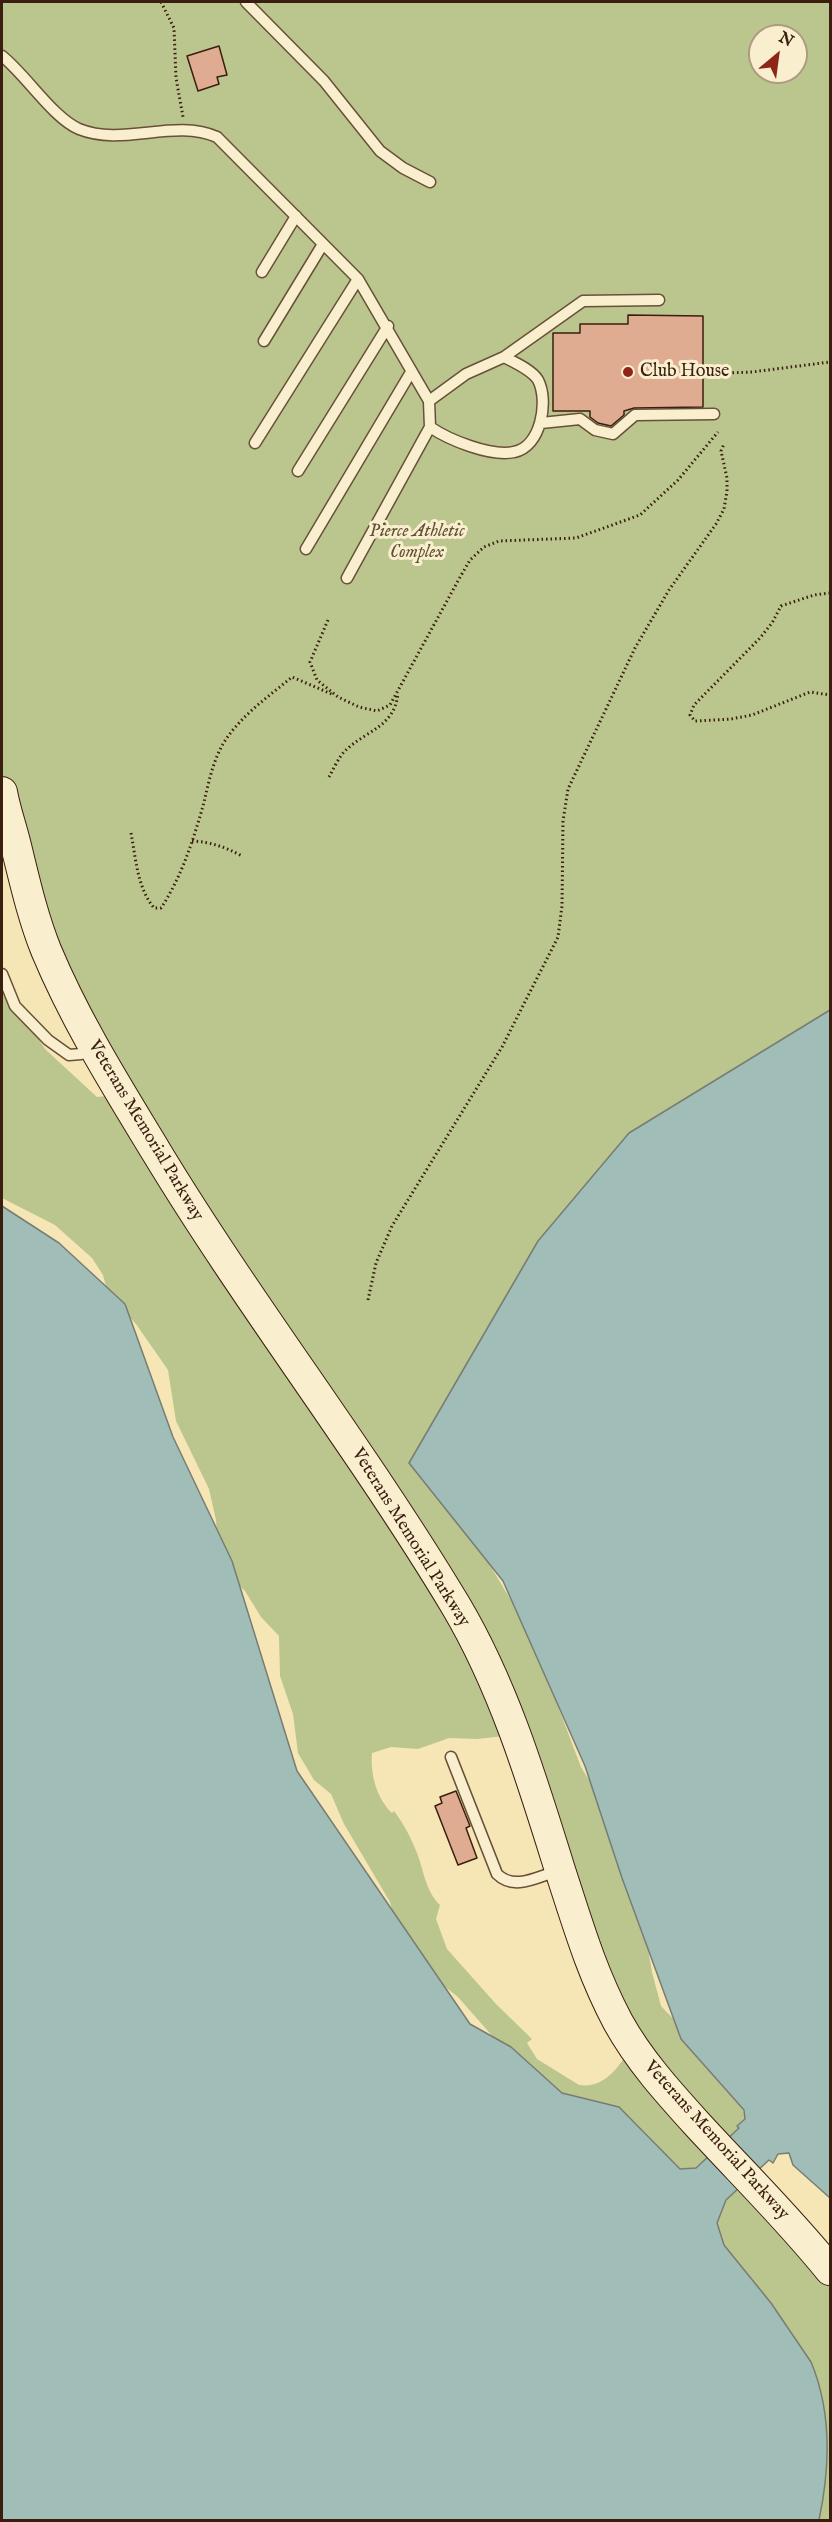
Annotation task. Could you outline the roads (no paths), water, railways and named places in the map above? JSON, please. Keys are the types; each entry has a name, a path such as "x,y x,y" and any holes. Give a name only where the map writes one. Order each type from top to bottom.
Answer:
{"main road":[{"name":"Veterans Memorial Parkway","path":"2,792 38,928 93,1046 185,1199 269,1327 386,1494 458,1611 483,1658 507,1712 582,1943 620,2025 663,2085 806,2239 831,2270"}],"lane":[{"path":"246,2 324,81 380,151 403,168 430,182"},
{"path":"2,56 61,116 78,129 102,134 185,130 205,132 217,137 358,279 388,326 411,372 429,401 430,427 346,578"},
{"path":"262,272 296,216"},
{"path":"264,341 323,243"},
{"path":"255,443 358,279"},
{"path":"429,401 466,374 504,357 583,301 659,300"},
{"path":"298,471 388,326"},
{"path":"430,427 462,443 491,452 515,452 529,443 541,423 543,403 538,380 518,364 504,357"},
{"path":"306,549 411,372"},
{"path":"541,423 580,419 594,430 613,434 635,415 714,414"},
{"path":"2,974 15,1006 61,1051 69,1055 81,1054 93,1046"},
{"path":"451,1757 497,1875 504,1881 518,1883 560,1870"}],"water":[{"path":"830,1010 830,2198 793,2165 789,2153 778,2154 773,2163 769,2160 726,2200 717,2223 724,2245 771,2303 811,2362 818,2381 823,2400 827,2440 823,2500 819,2520 2,2520 2,1206 59,1243 125,1304 173,1437 232,1561 297,1771 470,2024 511,2047 562,2093 619,2107 680,2169 696,2168 739,2128 737,2126 745,2119 744,2110 681,2039 622,1878 585,1766 503,1581 409,1463 538,1241 629,1133"}],"place":[{"name":"Club House","path":"628,372"}],"park label":[{"name":"Pierce Athletic Complex","path":"417,542"}]}
